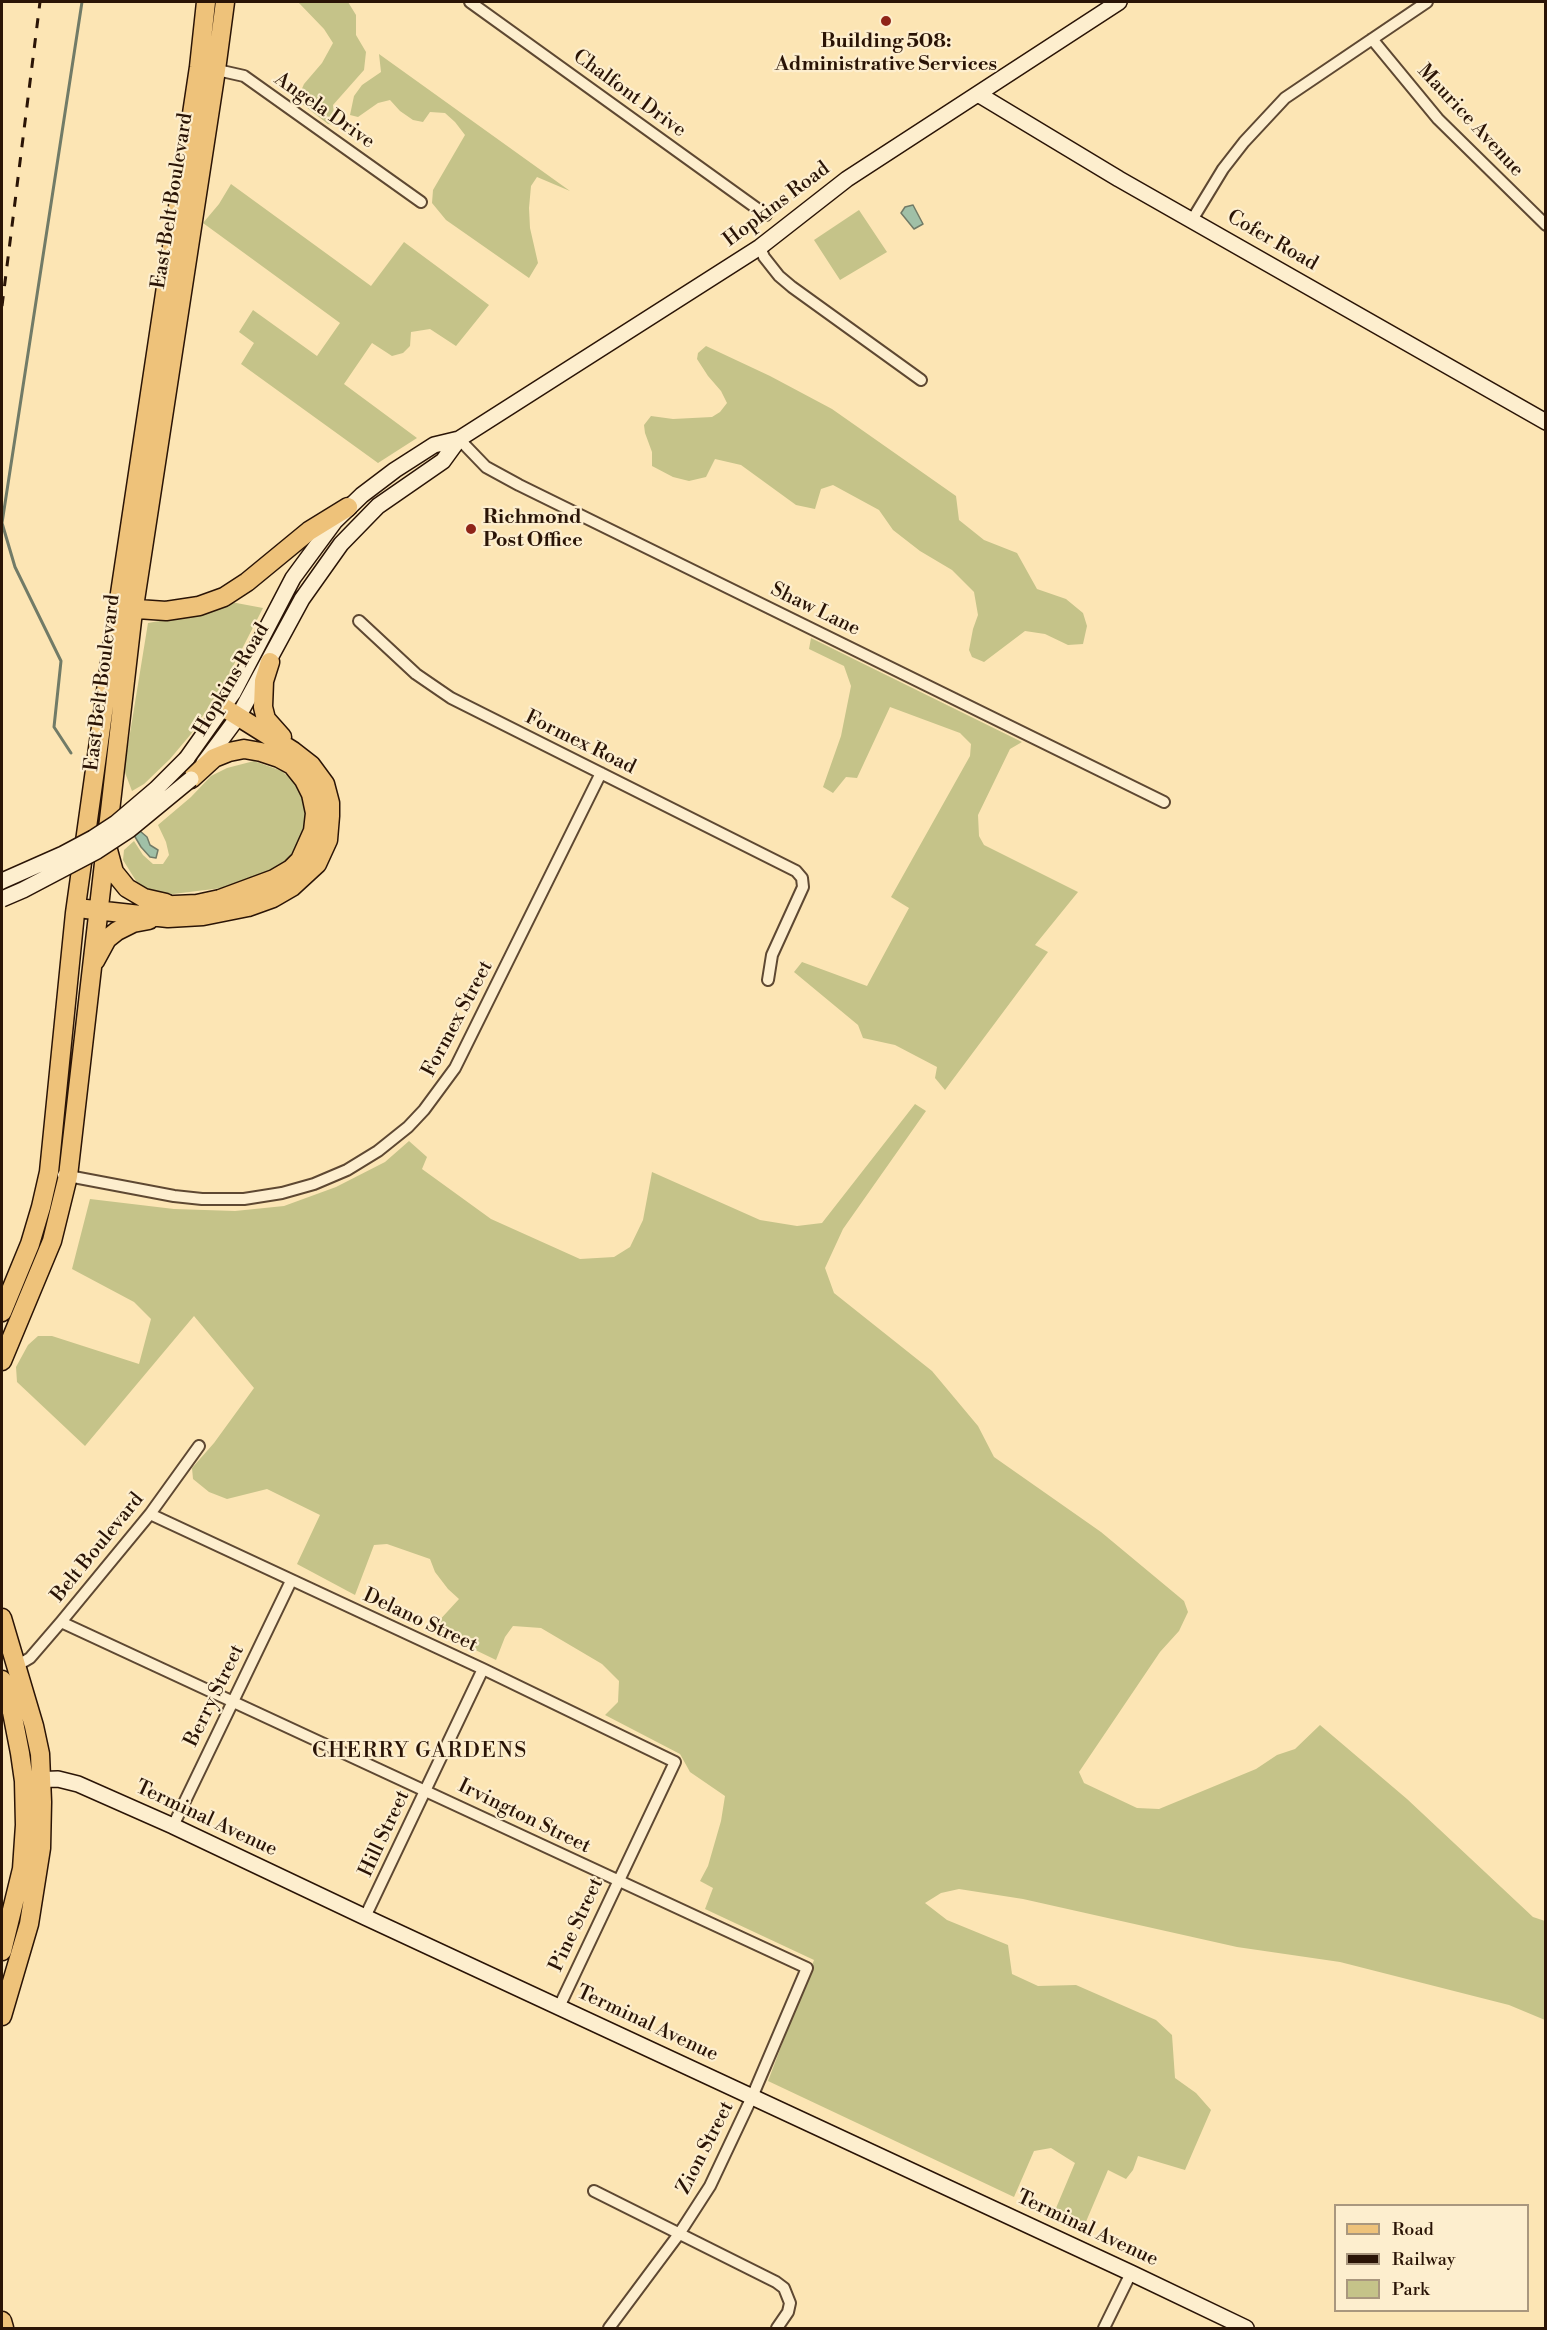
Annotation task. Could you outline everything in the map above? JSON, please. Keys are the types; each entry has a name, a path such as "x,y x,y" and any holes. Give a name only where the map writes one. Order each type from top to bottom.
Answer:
{"main road":[{"name":"East Belt Boulevard","path":"206,2 207,68"},
{"name":"East Belt Boulevard","path":"2,1312 30,1244 49,1172 75,907 126,608 207,68 225,2"},
{"name":"Hopkins Road","path":"2,899 97,851 129,830 191,779 220,743 231,712 233,693 293,578 348,507 394,470 434,445 459,439 760,247 847,179 1119,2"},
{"name":"Cofer Road","path":"978,94 1082,158 1545,422"},
{"name":"Hopkins Road","path":"2,881 63,855 93,838 136,807 187,758 231,712 270,662 302,599 341,544 378,506 443,461 459,439"},
{"path":"126,608 166,611 199,606 224,597 247,582 309,531 348,507"},
{"name":"East Belt Boulevard","path":"2,1361 52,1241 68,1176 99,906 126,608"},
{"path":"270,662 262,698 266,719 302,758"},
{"path":"105,842 114,872 127,888 174,911 203,916 248,907 292,887 317,864 328,840 330,803 325,784 311,765 302,758 231,712"},
{"path":"92,968 107,939 117,931 138,922 220,898 274,879 291,869 300,860 313,831 315,813 311,794 304,780 292,765 261,752 244,749 214,758 191,779"},
{"path":"75,907 166,907 174,911"},
{"path":"2,1618 18,1665 34,1726 33,1780 41,1848 28,1924 2,2016"},
{"path":"2,1680 33,1780 25,1825 22,1869 2,1951"},
{"name":"Terminal Avenue","path":"33,1780 64,1780 78,1784 173,1826 1246,2328"},
{"path":"2,1978 17,1964"},
{"path":"2,2321 4,2328"}],"street":[{"name":"Chalfont Drive","path":"470,2 766,215"},
{"path":"1192,220 1223,169 1244,142 1285,98 1422,2"},
{"name":"Maurice Avenue","path":"1372,39 1438,119 1545,225"},
{"name":"Angela Drive","path":"207,68 244,76 421,202"},
{"path":"760,247 764,257 779,276 792,287 921,380"},
{"name":"Shaw Lane","path":"459,439 486,467 519,485 1164,802"},
{"name":"Formex Road","path":"359,621 416,674 451,698 793,868 800,874 804,883 802,893 772,955 768,980"},
{"name":"Formex Street","path":"49,1172 174,1196 244,1199 282,1193 314,1184 347,1170 378,1151 408,1127 424,1110 455,1068 601,773"},
{"name":"Belt Boulevard","path":"18,1665 30,1658 150,1514 198,1446"},
{"name":"Delano Street","path":"150,1514 483,1669 675,1762"},
{"name":"Berry Street","path":"173,1826 291,1581"},
{"name":"Irvington Street","path":"61,1622 426,1790 617,1882 807,1968"},
{"name":"Hill Street","path":"365,1917 483,1669"},
{"name":"Pine Street","path":"559,2007 675,1762"},
{"name":"Zion Street","path":"609,2328 679,2234 710,2186 752,2097 807,1968"},
{"path":"594,2191 776,2282 784,2288 790,2304 788,2312 777,2328"},
{"path":"1104,2328 1131,2273"}],"green space":[{"path":"298,2 348,2 356,15 356,35 366,52 364,70 333,105 335,125 328,124 297,100 304,84 322,63 333,43 324,29"},
{"path":"379,54 570,191 537,177 531,186 530,228 538,263 529,278 446,220 432,203 433,190 465,135 455,122 445,113 430,112 423,122 413,120 390,100 378,103 358,117 350,115 354,96 362,85 381,72"},
{"path":"231,184 371,286 404,242 489,305 456,346 430,329 411,332 410,346 403,353 392,356 372,343 344,384 417,438 378,463 241,364 254,343 239,332 253,310 317,356 340,323 203,223 219,204"},
{"path":"859,210 887,252 840,280 814,240"},
{"path":"706,346 832,409 956,496 959,520 984,540 1017,553 1037,589 1066,599 1083,613 1087,626 1083,644 1068,645 1045,634 1025,631 984,662 972,657 969,650 978,615 974,592 952,570 920,551 893,530 879,510 833,485 821,489 815,509 796,505 741,465 715,459 706,477 689,481 673,477 652,466 652,452 644,425 651,416 673,419 712,417 720,412 727,403 721,391 697,359 698,353"},
{"path":"231,602 263,608 226,680 191,734 170,759 144,784 132,791 124,770 148,623 210,612"},
{"path":"811,638 1022,742 1010,749 978,815 979,836 984,845 1078,892 1035,945 1048,952 945,1090 935,1078 937,1067 895,1045 863,1038 858,1025 794,972 802,962 867,986 909,908 891,897 970,756 971,744 960,733 890,707 857,778 846,777 833,793 823,787 841,736 851,686 844,666 809,649"},
{"path":"254,761 282,771 294,782 306,803 305,823 296,852 276,870 230,887 173,894 149,893 138,884 123,860 124,850 134,841 143,855 153,864 163,864 169,855 158,825 191,797 211,776 227,768"},
{"path":"915,1104 926,1111 843,1229 825,1268 834,1293 932,1371 978,1426 994,1457 1101,1532 1184,1601 1188,1612 1179,1631 1160,1652 1079,1772 1084,1783 1137,1808 1159,1809 1256,1769 1277,1755 1295,1749 1320,1725 1407,1799 1533,1917 1545,1921 1545,2020 1509,2005 1340,1962 1237,1947 1023,1899 959,1889 941,1893 925,1903 947,1920 1008,1945 1012,1974 1038,1986 1076,1985 1156,2020 1172,2035 1175,2078 1196,2093 1211,2110 1185,2170 1138,2156 1133,2170 1126,2179 1108,2170 1082,2231 1051,2220 1075,2163 1051,2148 1034,2151 1014,2197 768,2081 814,1960 705,1909 713,1888 700,1881 708,1866 721,1821 725,1796 690,1772 680,1754 605,1715 618,1702 619,1681 602,1664 541,1628 513,1626 505,1637 496,1660 434,1630 436,1624 459,1599 435,1572 430,1559 387,1544 374,1545 355,1595 297,1564 320,1515 267,1489 227,1499 209,1492 193,1479 192,1468 214,1443 254,1388 194,1316 85,1446 17,1382 16,1367 28,1345 38,1336 52,1336 139,1364 151,1319 134,1302 72,1269 90,1199 174,1209 235,1211 284,1206 336,1187 385,1162 409,1141 427,1157 422,1169 491,1219 580,1259 614,1257 630,1247 643,1220 652,1172 760,1220 797,1226 822,1223"}],"shaded area":[{"path":"913,205 923,224 914,229 901,213 905,207"},
{"path":"140,831 147,837 150,845 158,850 156,858 150,857 141,847 134,835"}],"waterway":[{"path":"71,753 54,727 61,661 15,567 2,523 82,2"}],"railway":[{"path":"2,306 40,2"}],"place":[{"name":"Building 508: Administrative Services","path":"886,21"},
{"name":"Richmond Post Office","path":"471,529"}],"district":[{"name":"CHERRY GARDENS","path":"420,1752"}]}
